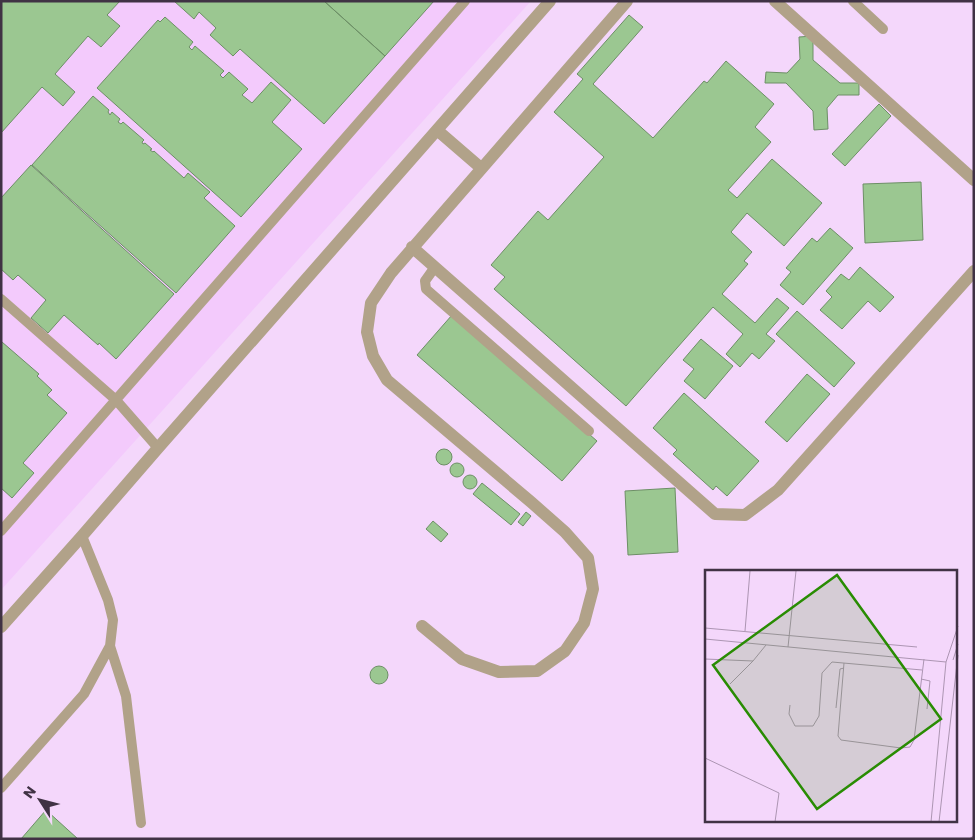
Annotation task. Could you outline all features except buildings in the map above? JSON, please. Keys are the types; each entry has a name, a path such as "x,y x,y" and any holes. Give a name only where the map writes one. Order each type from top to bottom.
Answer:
{"street":[{"path":"1,627 550,1"},
{"path":"422,626 462,659 499,672 537,671 565,651 584,623 593,589 588,558 565,532 387,380 373,356 367,332 371,302 391,272 627,1"},
{"path":"776,1 974,180"},
{"path":"436,130 481,168"},
{"path":"412,247 715,514 745,515 778,490 974,271"}],"lane":[{"path":"1,531 465,1"},
{"path":"853,1 883,29"},
{"path":"435,267 425,281 426,289 589,431"},
{"path":"1,299 116,400 158,448"},
{"path":"1,788 84,694 110,646 113,620 110,606 82,536"},
{"path":"110,646 126,696 140,823"}],"shaded area":[{"path":"1,1 531,1 1,590"}]}
